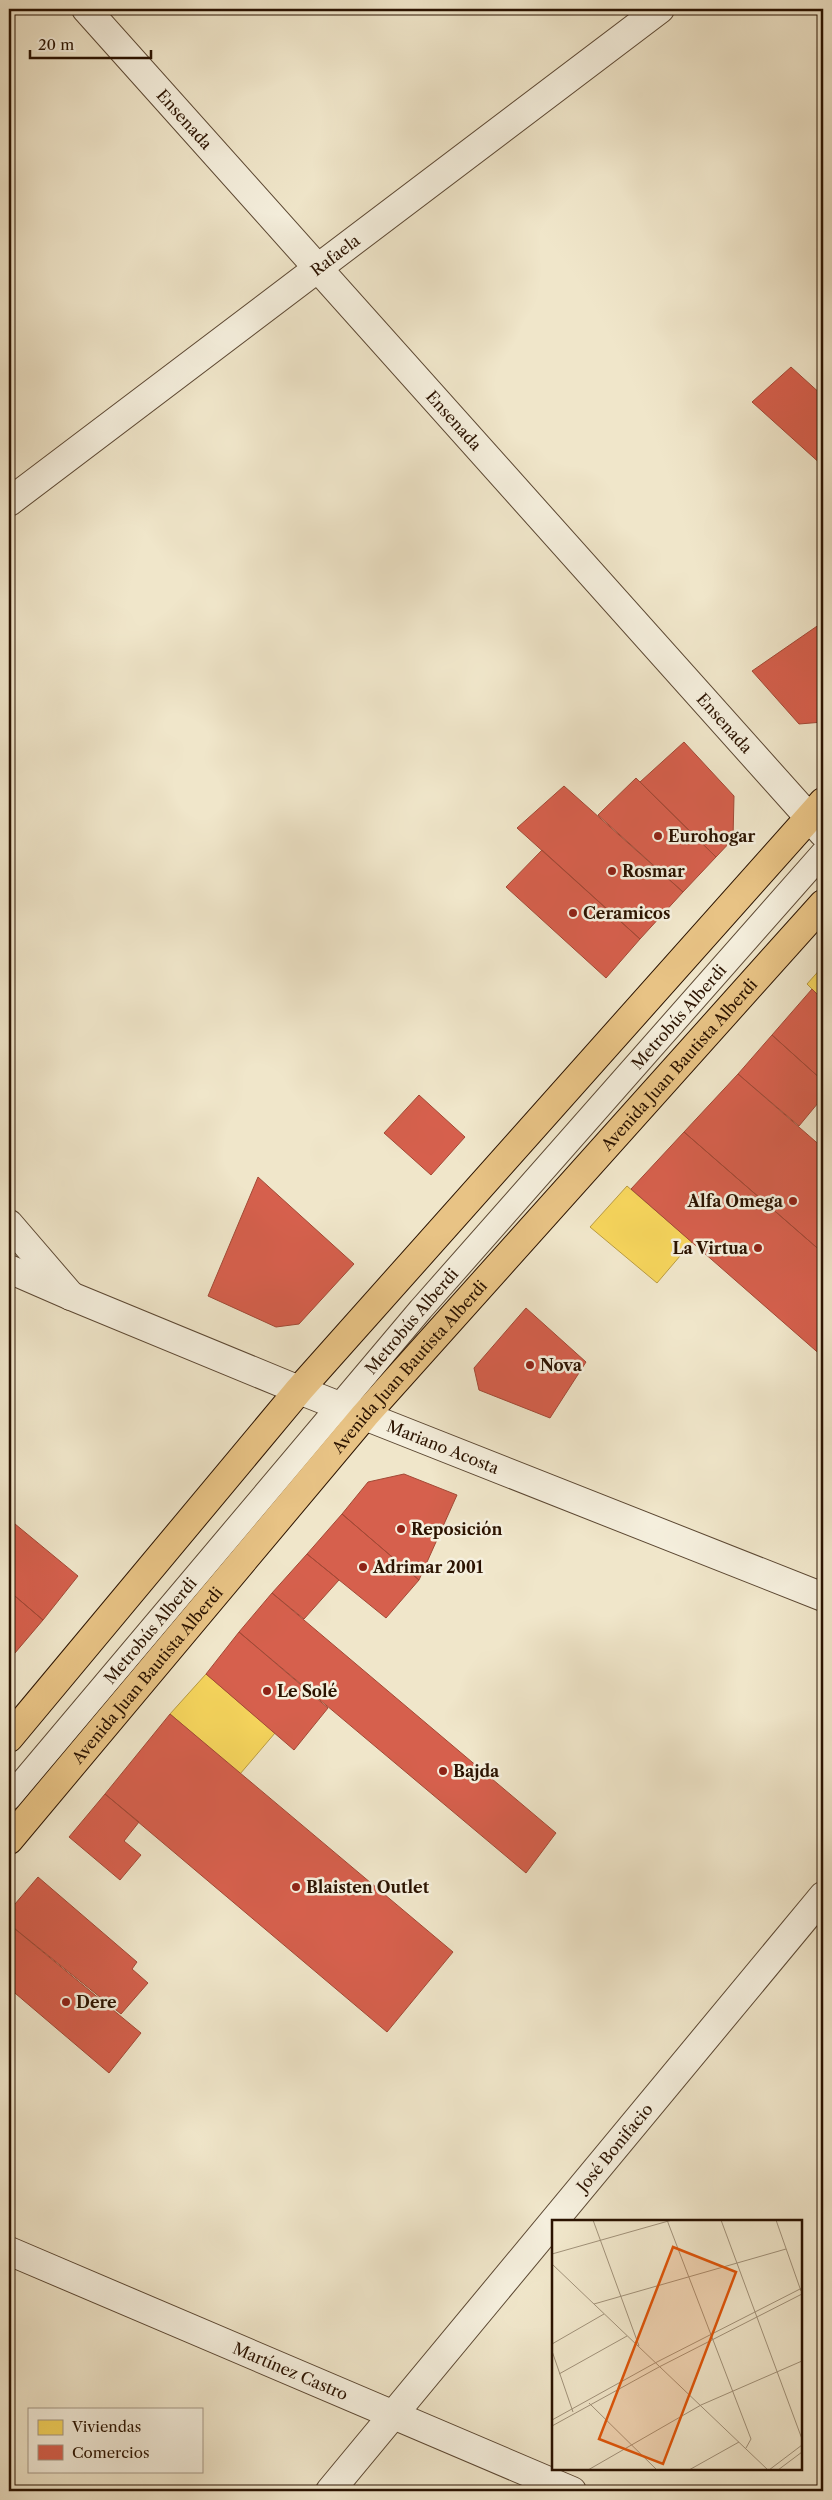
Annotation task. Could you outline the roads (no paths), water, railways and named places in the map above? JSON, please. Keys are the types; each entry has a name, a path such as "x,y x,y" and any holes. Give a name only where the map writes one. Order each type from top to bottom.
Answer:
{"main road":[{"path":"9,1738 299,1390 819,818"},
{"name":"Avenida Juan Bautista Alberdi","path":"9,1840 365,1415 823,904"}],"street":[{"name":"Ensenada","path":"86,9 819,818"},
{"name":"Rafaela","path":"9,502 318,266 660,9"},
{"path":"9,1224 71,1296"},
{"name":"Mariano Acosta","path":"9,1269 299,1390 823,1597"},
{"name":"José Bonifacio","path":"554,2220 823,1896"},
{"name":"José Bonifacio","path":"330,2491 552,2222"},
{"name":"Martínez Castro","path":"9,2251 393,2413 572,2491"}],"lane":[{"name":"Metrobús Alberdi","path":"9,1798 339,1405 823,853"}],"place":[{"name":"Eurohogar","path":"658,836"},
{"name":"Rosmar","path":"612,871"},
{"name":"Ceramicos","path":"573,913"},
{"name":"Alfa Omega","path":"793,1201"},
{"name":"La Virtua","path":"758,1248"},
{"name":"Nova","path":"530,1365"},
{"name":"Reposición","path":"401,1529"},
{"name":"Adrimar 2001","path":"363,1567"},
{"name":"Le Solé","path":"267,1691"},
{"name":"Bajda","path":"443,1771"},
{"name":"Blaisten Outlet","path":"296,1887"},
{"name":"Dere","path":"66,2002"}]}
